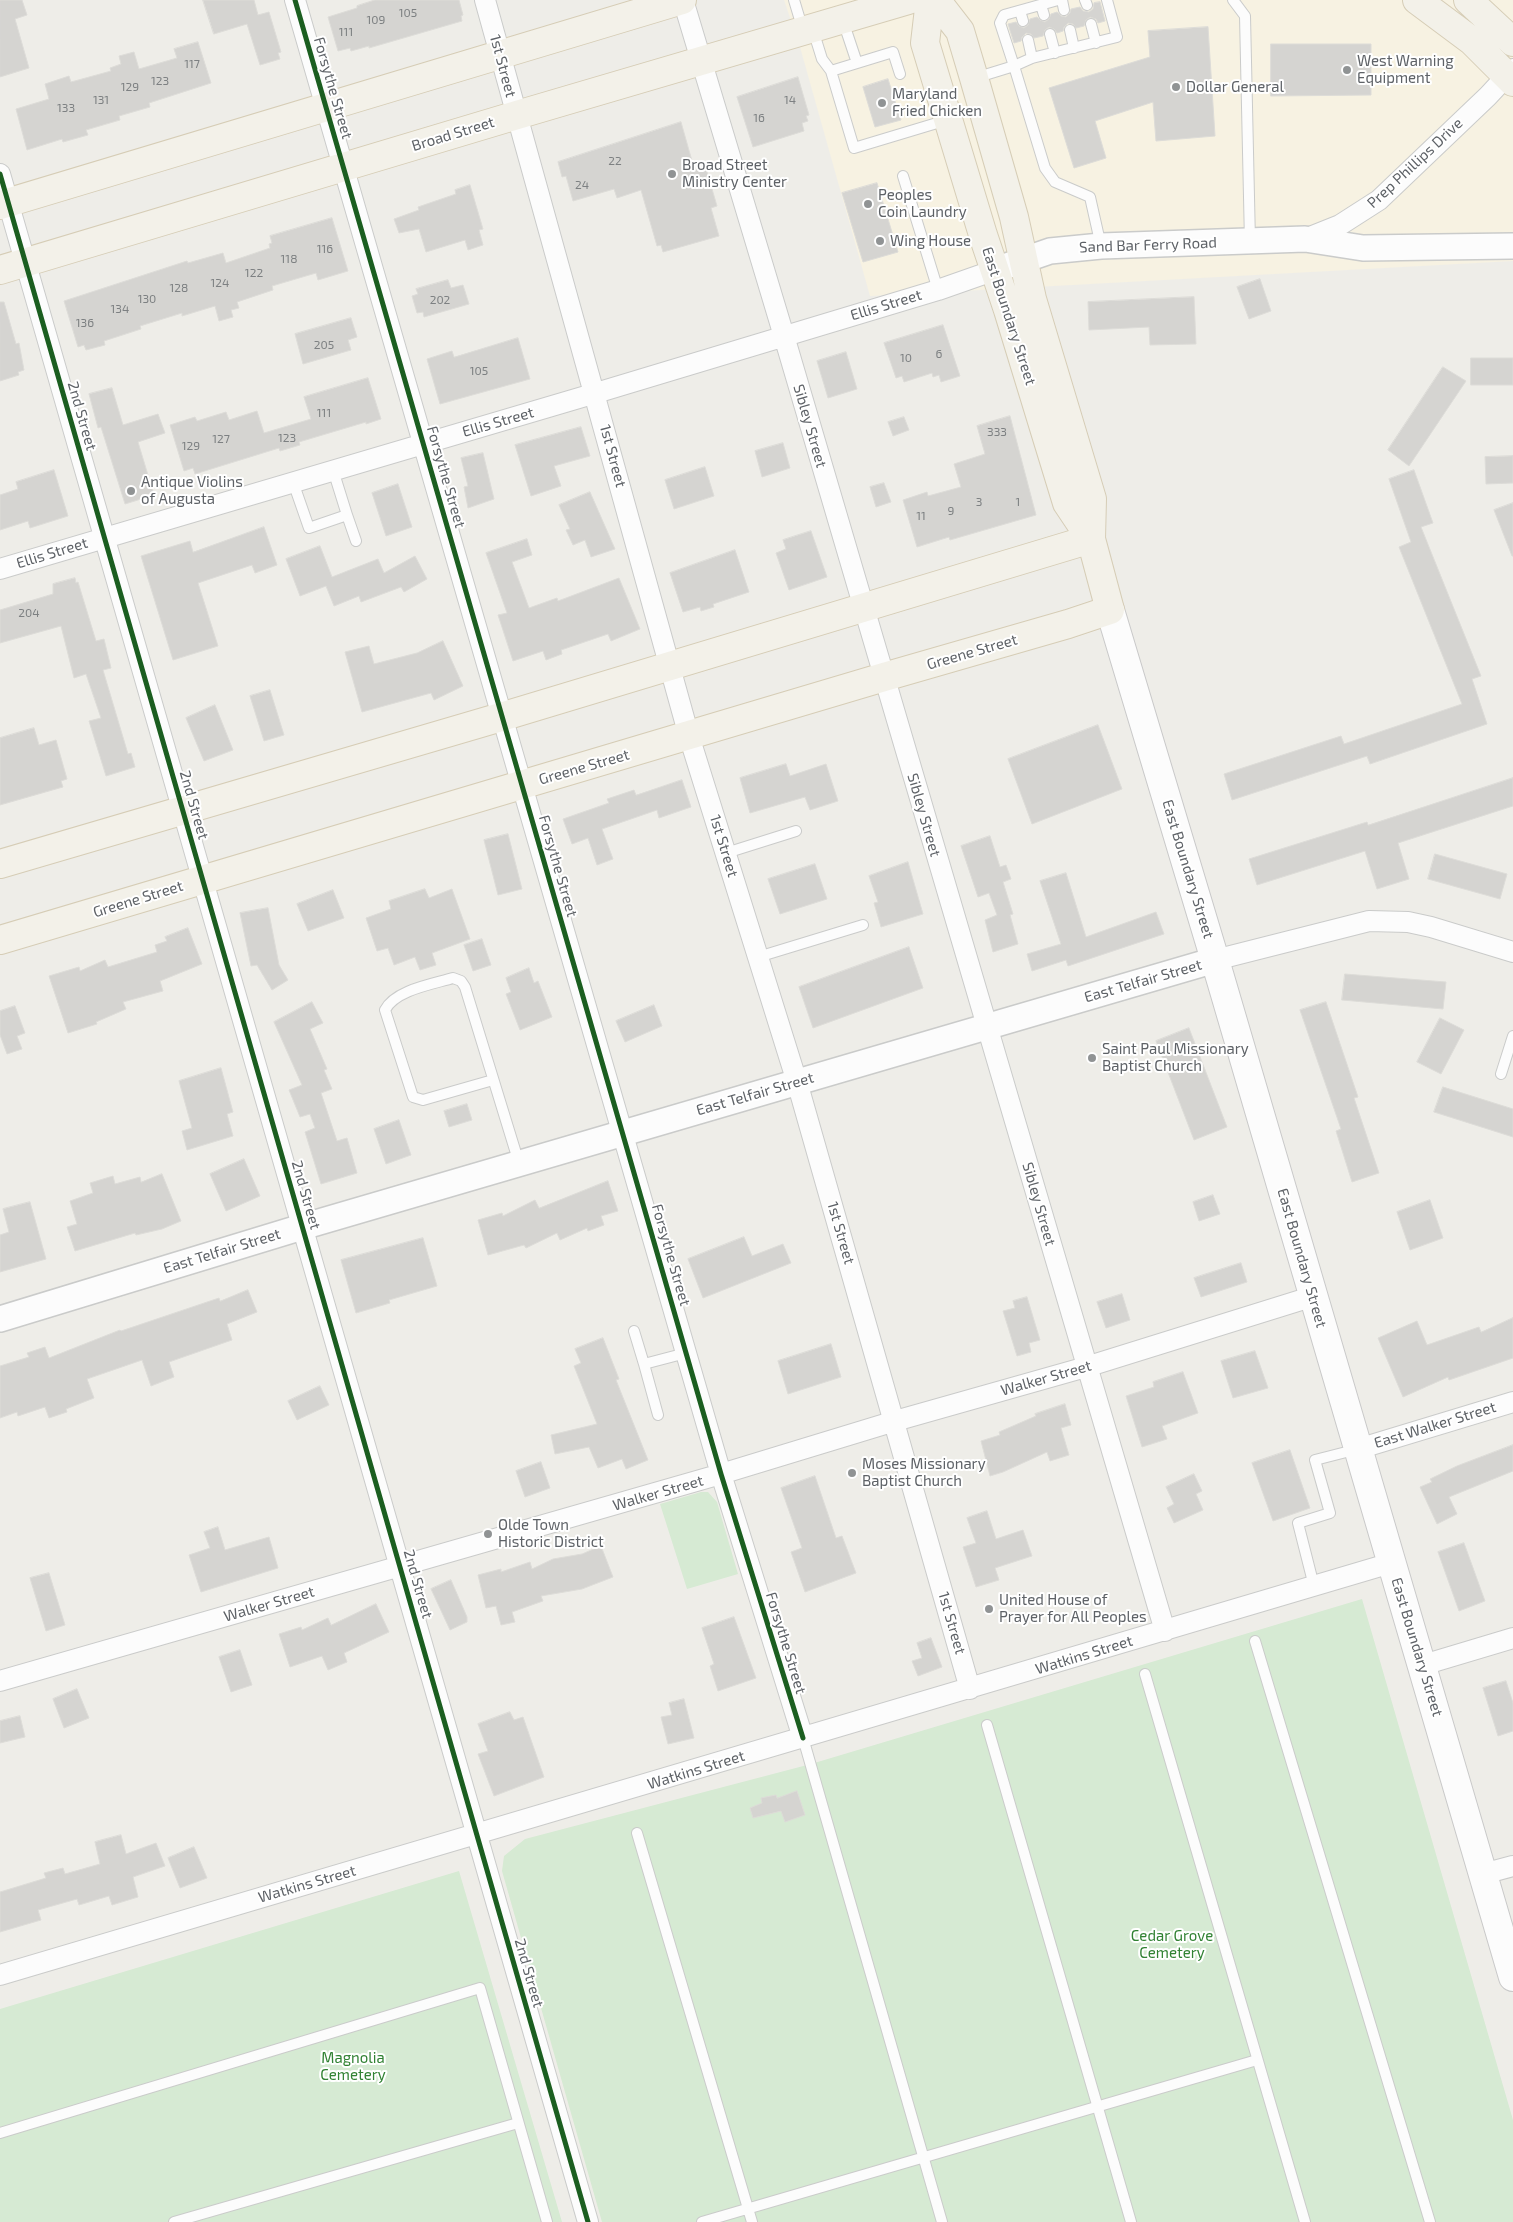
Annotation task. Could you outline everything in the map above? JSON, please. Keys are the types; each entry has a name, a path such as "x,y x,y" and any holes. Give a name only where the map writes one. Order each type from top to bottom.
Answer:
{"main road":[{"path":"4,204 682,0"},
{"name":"Broad Street","path":"12,267 908,0"},
{"name":"East Boundary Street","path":"930,0 925,43 1066,502 1091,539"},
{"name":"East Boundary Street","path":"936,0 960,31 974,78 1014,217 1032,299 1092,499 1091,539 1110,610 1216,960 1513,1977"},
{"path":"1417,0 1472,41 1511,75"},
{"path":"1468,0 1513,42"},
{"path":"0,864 501,717 1091,539"},
{"name":"Greene Street","path":"0,940 1110,610"}],"street":[{"name":"Forsythe Street","path":"295,0 721,1474 803,1738"},
{"name":"1st Street","path":"485,0 690,736 797,1082 970,1689"},
{"name":"Sibley Street","path":"682,0 784,336 1164,1631"},
{"name":"Prep Phillips Drive","path":"1305,239 1340,225 1380,200 1511,75"},
{"name":"2nd Street","path":"0,174 12,267 104,538 588,2222"},
{"name":"Sand Bar Ferry Road","path":"995,270 1050,251 1101,246 1305,239 1363,248 1513,246"},
{"name":"Ellis Street","path":"0,569 596,393 938,290 995,270"},
{"name":"East Telfair Street","path":"0,1319 623,1132 1216,960 1369,921 1408,922 1431,926 1513,952"},
{"name":"Walker Street","path":"0,1681 721,1474 895,1421 1086,1367 1314,1296"},
{"name":"East Walker Street","path":"1358,1449 1513,1402"},
{"name":"Watkins Street","path":"0,1975 1391,1563"},
{"path":"1423,1665 1513,1638"},
{"path":"1483,1874 1513,1866"}],"lane":[{"path":"794,0 822,59 831,71 854,148 948,120"},
{"path":"974,78 1014,66 1032,58 1117,37 1107,0"},
{"path":"1233,0 1245,16 1250,242"},
{"path":"1062,3 1021,16 1004,15 1000,23 1045,168 1055,182 1090,196 1101,246"},
{"path":"842,20 857,63"},
{"path":"1092,24 1096,43"},
{"path":"1070,30 1074,48"},
{"path":"1050,34 1054,53"},
{"path":"1028,40 1032,58"},
{"path":"831,71 893,52 900,74"},
{"path":"903,176 938,290"},
{"path":"333,470 356,540"},
{"path":"293,482 309,528 347,515"},
{"path":"726,853 796,831"},
{"path":"758,957 862,925"},
{"path":"493,1080 423,1100 413,1097 386,1010 389,1002 397,996 453,978 461,980 465,987 519,1163"},
{"path":"1501,1074 1513,1036"},
{"path":"634,1331 658,1415"},
{"path":"644,1364 686,1353"},
{"path":"1314,1586 1298,1523 1330,1513 1315,1460 1358,1449"},
{"path":"1255,1641 1430,2222"},
{"path":"1145,1674 1305,2222"},
{"path":"988,1725 1131,2222"},
{"path":"803,1738 942,2222"},
{"path":"637,1833 752,2222"},
{"path":"0,2133 480,1988 547,2222"},
{"path":"702,2222 1257,2060"},
{"path":"174,2222 208,2217 518,2123"}],"shaded area":[{"path":"784,0 1513,0 1513,261 870,296 800,47"}],"green space":[{"path":"701,1492 708,1492 717,1502 738,1574 687,1589 660,1504"},
{"name":"Cedar Grove Cemetery","path":"1362,1599 1513,2120 1513,2222 602,2222 502,1871 504,1856 525,1839 811,1764"},
{"name":"Magnolia Cemetery","path":"459,1871 562,2222 0,2222 0,2009"}],"building":[{"path":"0,0 22,0 27,15 15,19 29,68 0,77"},
{"path":"203,0 254,0 258,15 269,12 281,52 278,53 280,59 260,65 247,24 214,34"},
{"path":"375,0 459,0 463,15 461,16 462,21 369,48 369,46 351,51 350,48 338,51 328,17"},
{"path":"1100,2 1105,21 1098,23 1096,19 1090,17 1086,20 1084,26 1076,28 1073,24 1068,23 1063,31 1057,33 1049,27 1045,30 1043,36 1034,38 1031,34 1026,33 1021,41 1014,43 1008,24 1016,22 1024,28 1028,25 1030,19 1037,17 1045,22 1051,14 1057,12 1061,16 1066,17 1071,9 1080,7 1083,11 1089,12 1093,9 1094,3"},
{"path":"1208,27 1215,136 1156,141 1153,102 1095,121 1106,158 1074,168 1049,88 1150,57 1148,31"},
{"path":"198,42 211,83 149,103 150,107 119,116 120,120 86,130 88,135 63,142 62,139 27,150 16,109 49,99 45,84 69,76 71,82 111,71 110,68 121,64 119,56 134,52 139,69 177,58 174,49"},
{"path":"1271,44 1371,44 1371,95 1271,96"},
{"path":"798,77 809,115 806,116 808,121 802,123 804,131 753,147 737,97"},
{"path":"888,79 901,120 875,127 863,87"},
{"path":"681,122 694,168 705,165 717,206 711,208 719,236 663,252 661,245 657,246 641,190 617,198 614,189 573,201 566,176 562,177 558,162"},
{"path":"877,183 898,252 863,262 842,193"},
{"path":"470,185 483,229 479,230 483,245 468,250 465,240 426,252 419,229 399,233 394,219 419,210 418,207 456,194 455,190"},
{"path":"332,218 348,271 318,280 316,273 272,286 273,290 237,302 239,308 231,310 233,317 219,321 215,306 182,316 182,313 140,326 141,329 104,341 105,345 86,350 84,345 78,347 64,301 187,261 188,263 223,253 226,263 270,248 269,244 272,243 270,236"},
{"path":"1260,279 1271,311 1249,319 1237,287"},
{"path":"448,280 451,288 463,285 469,304 424,317 423,312 417,313 412,296 418,294 416,289"},
{"path":"1194,297 1196,344 1150,345 1149,327 1089,330 1088,302"},
{"path":"0,302 4,302 16,344 19,343 24,370 18,372 19,375 0,381"},
{"path":"351,318 357,337 348,340 351,350 303,364 295,334"},
{"path":"943,325 960,376 941,382 939,375 933,377 932,373 904,382 902,376 896,378 884,343"},
{"path":"518,338 530,379 440,404 427,359 452,351 454,357"},
{"path":"846,352 857,389 828,398 817,361"},
{"path":"1471,358 1513,358 1513,385 1471,385"},
{"path":"1443,367 1466,381 1409,466 1388,450"},
{"path":"368,378 381,419 299,442 300,445 280,451 279,448 195,474 193,468 184,471 170,425 195,417 197,421 226,412 229,420 257,411 264,433 311,419 304,397"},
{"path":"112,388 123,425 158,414 165,433 138,442 154,495 125,504 101,427 98,428 89,394"},
{"path":"1010,416 1036,515 950,540 949,537 917,547 903,500 927,492 928,496 961,487 954,464 985,454 977,426"},
{"path":"904,417 909,430 893,436 888,422"},
{"path":"581,427 590,456 554,466 561,486 531,496 515,445"},
{"path":"783,443 790,468 762,477 755,451"},
{"path":"483,453 494,499 468,508 464,487 468,486 461,458"},
{"path":"1513,456 1513,483 1486,484 1485,457"},
{"path":"705,467 714,496 674,509 665,480"},
{"path":"54,470 68,516 30,528 28,521 0,530 0,495 18,489 16,482"},
{"path":"1414,470 1433,523 1421,527 1481,676 1472,679 1487,724 1370,764 1367,756 1232,800 1224,774 1341,736 1344,744 1462,704 1399,547 1411,542 1389,479"},
{"path":"884,483 891,502 876,507 870,487"},
{"path":"398,484 412,527 386,536 372,493"},
{"path":"590,492 615,549 591,557 585,540 573,545 566,530 570,529 559,505"},
{"path":"1513,503 1513,556 1512,556 1494,510"},
{"path":"264,527 277,565 255,573 252,565 198,583 218,646 173,660 141,556 190,541 193,552"},
{"path":"811,531 827,577 789,590 776,553 786,549 783,540"},
{"path":"527,539 532,555 512,562 529,608 557,598 558,601 619,578 640,629 611,641 608,634 561,650 562,654 546,660 543,651 513,661 498,615 507,613 486,553"},
{"path":"320,546 332,577 378,559 384,573 415,556 427,579 404,592 401,587 361,602 359,596 334,606 326,586 300,596 286,559"},
{"path":"735,550 749,592 713,604 714,607 701,611 700,607 683,612 670,573"},
{"path":"75,578 76,583 78,582 96,641 104,639 111,668 103,670 128,754 131,753 135,767 106,776 89,721 101,718 86,674 74,678 61,626 0,643 0,610 53,594 53,584"},
{"path":"443,641 463,686 434,700 431,693 362,712 345,652 369,646 374,664 417,653"},
{"path":"270,690 284,735 264,741 250,696"},
{"path":"215,705 233,750 204,761 186,718"},
{"path":"1098,725 1122,789 1032,824 1008,759"},
{"path":"34,728 39,745 56,740 67,779 61,781 63,787 0,805 0,738"},
{"path":"786,764 790,776 826,764 838,801 810,810 805,797 750,813 740,778"},
{"path":"1513,778 1513,806 1398,843 1409,879 1377,889 1365,851 1257,885 1249,859 1367,822 1368,825"},
{"path":"682,780 691,807 659,818 657,810 602,829 613,859 597,865 588,838 572,844 563,819 609,803 607,799 634,790 636,795"},
{"path":"508,834 522,889 498,895 484,840"},
{"path":"990,836 1000,867 1006,865 1011,879 1003,882 1013,914 1010,915 1018,944 993,952 985,920 997,915 989,893 978,897 961,846"},
{"path":"1435,854 1507,874 1500,899 1428,879"},
{"path":"908,862 923,914 881,927 874,903 878,902 869,876"},
{"path":"815,864 827,899 780,914 768,879"},
{"path":"1066,873 1086,937 1156,912 1164,934 1068,966 1066,960 1032,971 1027,954 1061,944 1040,881"},
{"path":"425,889 429,898 452,889 470,939 432,953 436,965 420,970 415,957 394,965 388,948 377,951 366,918 391,909 389,901"},
{"path":"333,890 344,918 308,931 297,904"},
{"path":"268,908 279,965 288,980 272,990 257,965 251,966 240,913"},
{"path":"188,928 202,964 160,981 163,991 123,1002 126,1009 96,1022 97,1024 68,1033 49,976 79,967 80,971 105,960 108,967 157,952 155,945 167,941 165,937"},
{"path":"482,939 491,965 473,971 464,945"},
{"path":"909,947 923,988 813,1028 799,987"},
{"path":"529,968 534,983 538,981 552,1017 520,1030 506,994 511,992 506,978"},
{"path":"1345,974 1446,982 1443,1009 1342,1000"},
{"path":"312,1002 323,1023 310,1029 327,1069 324,1070 332,1089 321,1093 337,1141 347,1138 357,1173 321,1184 305,1132 315,1128 310,1114 300,1117 289,1090 302,1085 274,1022"},
{"path":"1326,1002 1358,1097 1354,1098 1379,1173 1352,1182 1336,1131 1341,1129 1300,1010"},
{"path":"654,1005 662,1026 625,1042 616,1021"},
{"path":"15,1006 25,1033 17,1036 22,1049 7,1054 0,1035 0,1011"},
{"path":"1440,1018 1464,1030 1441,1074 1417,1062"},
{"path":"1189,1028 1227,1127 1194,1140 1156,1041"},
{"path":"221,1068 233,1112 227,1114 233,1136 187,1150 182,1131 192,1128 179,1081"},
{"path":"1443,1087 1513,1109 1513,1137 1434,1112"},
{"path":"467,1104 472,1120 449,1127 444,1111"},
{"path":"399,1120 411,1155 386,1164 374,1129"},
{"path":"244,1159 260,1196 226,1211 210,1174"},
{"path":"162,1174 181,1221 162,1229 136,1235 135,1233 75,1251 67,1227 77,1224 70,1201 93,1193 90,1183 113,1176 115,1184 140,1177 141,1182"},
{"path":"608,1181 618,1211 601,1216 604,1225 588,1231 587,1228 560,1240 557,1233 526,1248 524,1245 488,1255 478,1220 502,1213 503,1216 535,1200 539,1208"},
{"path":"1213,1195 1220,1214 1199,1221 1193,1202"},
{"path":"1430,1200 1443,1238 1410,1250 1397,1212"},
{"path":"30,1202 46,1259 0,1272 0,1235 9,1232 3,1209"},
{"path":"744,1237 752,1256 783,1244 791,1263 703,1298 688,1259"},
{"path":"423,1238 437,1286 389,1300 390,1303 356,1313 341,1260"},
{"path":"1241,1263 1247,1282 1201,1297 1194,1278"},
{"path":"248,1290 257,1312 227,1324 232,1340 169,1362 174,1377 151,1386 142,1360 87,1379 94,1398 66,1409 67,1412 49,1418 45,1407 18,1416 17,1412 0,1418 0,1366 29,1357 27,1353 45,1347 49,1358 120,1330 219,1298 220,1301"},
{"path":"1122,1294 1130,1320 1106,1328 1097,1302"},
{"path":"1027,1297 1040,1340 1029,1343 1031,1352 1017,1356 1003,1311 1015,1308 1013,1301"},
{"path":"1513,1318 1513,1358 1449,1380 1448,1377 1403,1397 1378,1338 1417,1321 1427,1345 1479,1327 1481,1332"},
{"path":"603,1338 619,1379 616,1380 648,1460 626,1469 622,1459 598,1468 589,1447 555,1454 551,1435 597,1424 574,1366 581,1363 575,1349"},
{"path":"831,1344 841,1377 788,1394 778,1361"},
{"path":"1255,1351 1268,1388 1233,1398 1221,1361"},
{"path":"1183,1372 1198,1413 1162,1426 1167,1439 1142,1447 1126,1396 1154,1387 1153,1382"},
{"path":"320,1386 329,1405 297,1420 288,1401"},
{"path":"1065,1404 1071,1425 1061,1428 1069,1455 1050,1461 1047,1452 990,1476 981,1441 1000,1435 999,1432 1036,1416 1035,1414"},
{"path":"1513,1445 1513,1471 1449,1497 1457,1514 1437,1524 1420,1487 1432,1482 1430,1479 1457,1466"},
{"path":"1290,1450 1310,1508 1273,1521 1252,1463"},
{"path":"541,1462 550,1488 525,1497 516,1471"},
{"path":"1194,1474 1202,1491 1196,1494 1203,1510 1174,1523 1167,1508 1174,1504 1166,1487"},
{"path":"815,1476 836,1538 842,1536 856,1573 805,1592 791,1552 802,1548 781,1488"},
{"path":"987,1511 996,1539 1023,1530 1032,1556 995,1568 999,1580 976,1587 963,1547 976,1543 967,1518"},
{"path":"218,1527 225,1550 269,1537 278,1568 201,1592 189,1555 210,1548 204,1532"},
{"path":"1464,1543 1485,1601 1459,1611 1438,1552"},
{"path":"601,1546 613,1577 582,1589 541,1596 543,1601 512,1612 515,1622 501,1625 496,1606 486,1608 478,1575 501,1569 501,1572 530,1562 532,1569 553,1559 582,1554"},
{"path":"49,1573 65,1625 46,1631 30,1578"},
{"path":"451,1580 467,1617 467,1622 450,1630 431,1589"},
{"path":"376,1604 389,1632 344,1653 347,1662 328,1670 322,1656 290,1667 279,1634 301,1627 302,1630 328,1618 331,1625"},
{"path":"734,1617 756,1678 718,1691 710,1666 714,1664 702,1628"},
{"path":"931,1638 942,1667 918,1676 912,1661 922,1658 917,1643"},
{"path":"240,1650 252,1685 231,1692 219,1657"},
{"path":"1506,1681 1513,1703 1513,1731 1498,1736 1483,1688"},
{"path":"77,1689 89,1718 64,1728 53,1699"},
{"path":"684,1699 694,1738 668,1744 661,1717 672,1715 669,1703"},
{"path":"510,1712 514,1720 523,1717 544,1777 494,1796 478,1754 488,1751 478,1724"},
{"path":"20,1716 25,1737 0,1743 0,1721"},
{"path":"797,1791 805,1815 785,1822 781,1811 753,1818 750,1808 762,1803 761,1798 776,1795 777,1798"},
{"path":"121,1835 126,1854 156,1843 165,1866 133,1877 138,1897 112,1905 109,1896 79,1905 77,1899 38,1910 41,1920 0,1932 0,1892 46,1878 44,1873 63,1868 65,1874 100,1864 95,1842"},
{"path":"194,1847 207,1878 180,1888 168,1858"}],"cycle path":[{"path":"295,0 721,1474 803,1738"},
{"path":"0,174 588,2222"}],"place":[{"name":"West Warning Equipment","path":"1347,70"},
{"name":"Dollar General","path":"1176,87"},
{"name":"Maryland Fried Chicken","path":"882,103"},
{"name":"Broad Street Ministry Center","path":"672,174"},
{"name":"Peoples Coin Laundry","path":"868,204"},
{"name":"Wing House","path":"880,241"},
{"name":"Antique Violins of Augusta","path":"131,491"},
{"name":"Saint Paul Missionary Baptist Church","path":"1092,1058"},
{"name":"Moses Missionary Baptist Church","path":"852,1473"},
{"name":"Olde Town Historic District","path":"488,1534"},
{"name":"United House of Prayer for All Peoples","path":"989,1609"}]}
